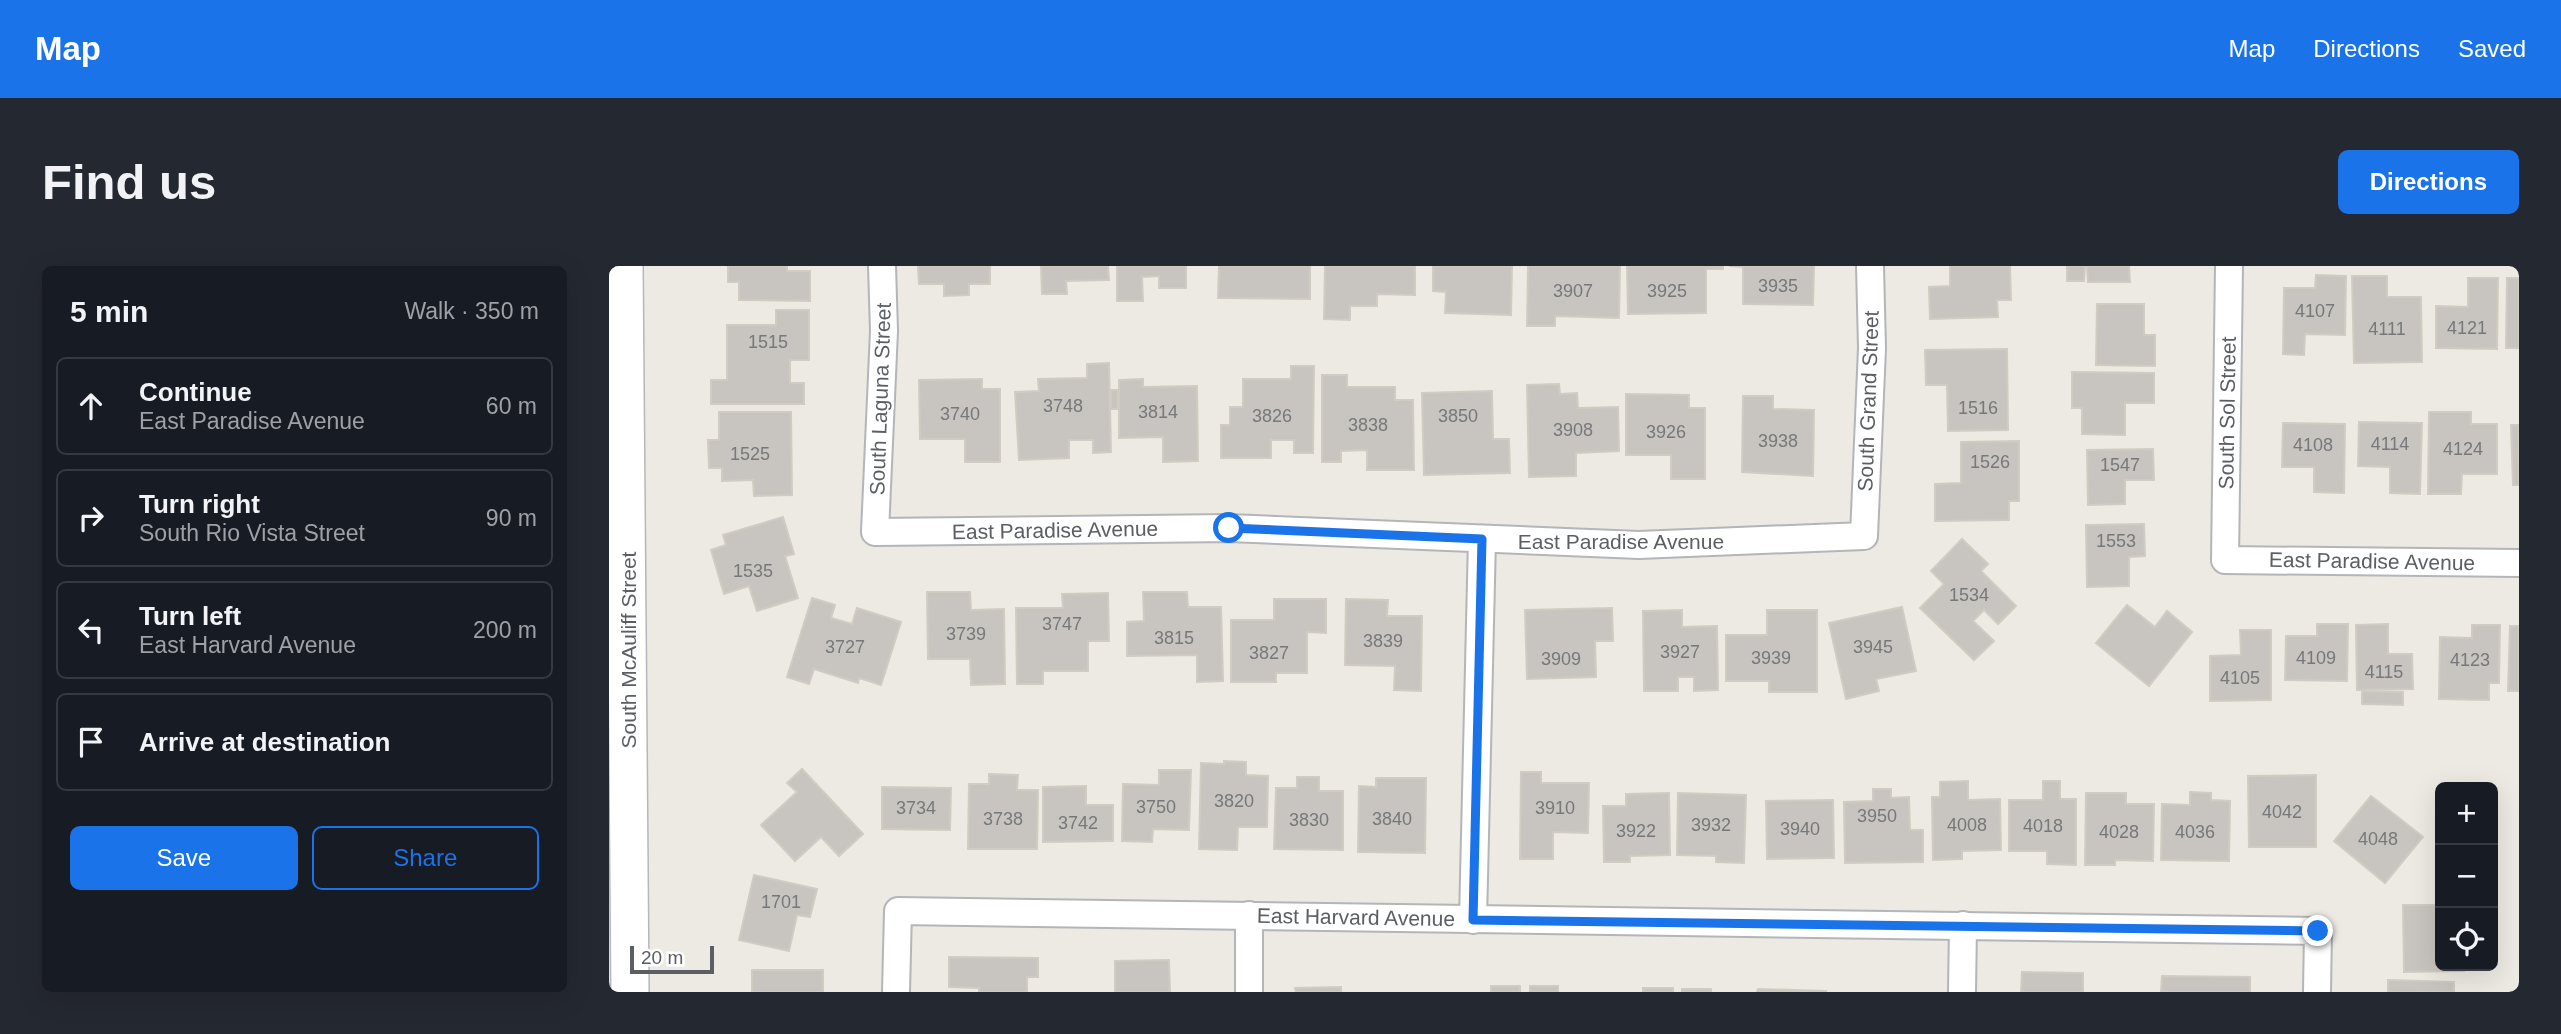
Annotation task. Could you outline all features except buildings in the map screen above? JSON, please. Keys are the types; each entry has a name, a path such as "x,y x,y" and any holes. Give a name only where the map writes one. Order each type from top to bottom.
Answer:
{"street":[{"name":"South McAuliff Street","path":"624,266 619,644 630,992"},
{"name":"South Laguna Street","path":"875,532 884,331 882,266"},
{"name":"South Grand Street","path":"1864,537 1872,348 1870,266"},
{"name":"South Sol Street","path":"2225,560 2229,266"},
{"name":"East Paradise Avenue","path":"875,532 1229,528 1639,545 1864,537"},
{"path":"1473,920 1482,539"},
{"name":"East Paradise Avenue","path":"2225,560 2519,563"},
{"name":"East Harvard Avenue","path":"896,992 898,911 2318,931 2317,992"},
{"path":"1249,915 1249,992"},
{"path":"1962,992 1963,925"}],"route":[{"path":"1229,528 1482,539 1473,920 2318,931"}]}
